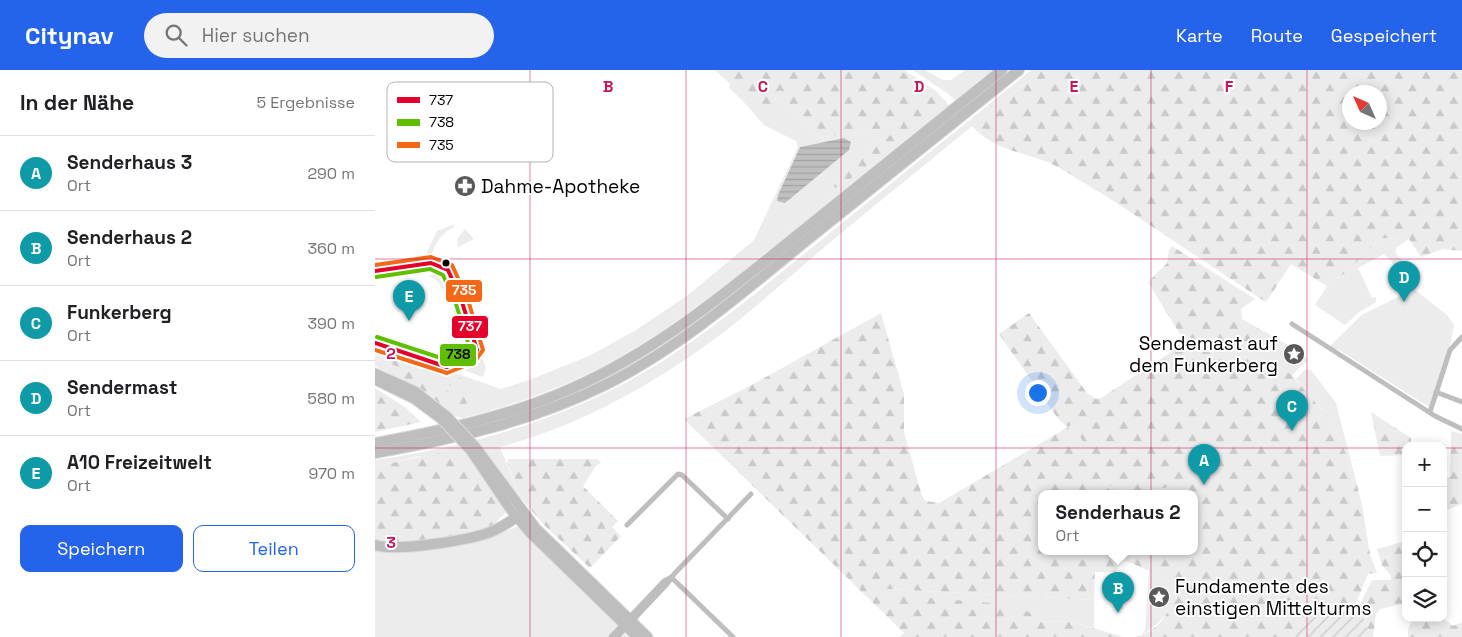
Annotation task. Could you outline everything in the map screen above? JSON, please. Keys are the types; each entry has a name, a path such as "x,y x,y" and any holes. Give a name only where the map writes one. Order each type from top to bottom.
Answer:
{"highway":[{"path":"375,443 491,418 567,391 632,358 688,322 733,287 1002,70"},
{"path":"375,453 482,432 521,420 570,401 636,368 709,319 1019,70"},
{"path":"375,459 395,450"},
{"path":"375,545 397,548 468,538 493,531 520,515"}],"main road":[{"path":"375,373 415,391 444,417 473,448 536,539 627,623 648,637"},
{"path":"375,380 414,399 444,417"},
{"path":"627,623 637,637"}],"street":[{"path":"375,272 431,263 448,270 462,302 477,350 471,357 447,367 375,343"},
{"path":"1292,324 1429,412 1462,429"},
{"path":"1429,412 1450,350 1462,337"},
{"path":"1436,392 1462,402"},
{"path":"627,525 678,474 682,475 727,519"},
{"path":"611,637 667,584 671,577 751,494"},
{"path":"671,577 733,637"},
{"path":"617,637 627,623"}],"green space":[{"path":"715,70 722,70 762,119 776,98 778,90 783,92 792,108 810,124 815,136 818,138 865,131 874,133 889,124 903,123 900,128 834,181 837,188 873,163 942,104 931,90 899,70 904,70 936,91 949,105 715,292 625,354 567,383 533,397 462,418 455,416 422,390 375,366 375,345 501,389 589,356 636,330 688,295 754,240 798,147 796,141 764,125 729,88 730,84","holes":["844,138 851,142 778,195 800,147"]},
{"path":"722,70 899,70 931,90 941,100 942,104 873,163 837,188 834,187 834,181 900,128 903,123 889,124 874,133 865,131 818,138 815,136 810,124 792,108 783,92 779,90 768,114 762,120"},
{"path":"913,70 925,70 943,80 951,80 965,70 992,70 955,100"},
{"path":"1031,70 1042,70 707,345 652,381 593,413 531,438 500,447 521,498 497,521 505,531 519,526 633,637 375,637 375,541 421,456 375,468 375,460 434,450 520,427 575,406 633,379 718,322"},
{"path":"1042,70 1462,70 1462,251 1443,249 1421,257 1409,239 1381,238 1345,273 1327,286 1291,264 1266,302 1115,202 1063,170 1040,159 1004,147 982,135 972,126"},
{"path":"454,224 454,227 439,239 430,257 426,254 437,231"},
{"path":"465,229 474,239 458,247 457,239"},
{"path":"1381,238 1409,239 1397,247 1395,252 1418,282 1405,289 1392,262 1384,254 1358,268 1372,298 1376,297 1376,302 1358,313 1345,325 1315,305 1327,286 1345,273"},
{"path":"1172,246 1255,299 1241,309 1242,319 1286,344 1276,348 1264,349 1192,344 1181,345 1187,349 1271,361 1292,375 1333,423 1354,473 1362,505 1370,554 1377,573 1368,574 1354,608 1313,599 1295,637 1136,637 1151,630 1163,619 1168,612 1175,588 1167,580 1130,562 1135,555 1198,555 1198,490 1170,490 1169,487 1154,490 1113,490 1072,424 1068,427 1059,420 999,334 1029,313 1087,393 1096,399 1101,398 1174,350 1181,340 1180,334 1148,282 1167,263 1169,250"},
{"path":"440,272 447,280 456,303 454,306 447,299 438,282 429,276"},
{"path":"1414,289 1447,315 1454,325 1450,345 1429,407 1339,350 1332,348 1331,345 1362,315"},
{"path":"455,309 464,331 462,335 448,327 455,318"},
{"path":"881,313 904,394 904,432 922,496 926,501 939,503 1068,427 1109,490 1038,490 1038,555 1119,555 1123,561 1115,572 1095,572 1094,600 888,589 884,590 884,594 1014,605 1031,613 1039,622 1068,621 1124,637 899,637 904,633 684,419 748,387"},
{"path":"464,339 456,360 445,363 429,358 442,353"},
{"path":"1180,344 1280,347 1286,344 1305,356 1307,361 1292,375 1271,361 1187,349"},
{"path":"479,349 486,368 483,377 453,366 468,368 479,364 471,359 478,355"},
{"path":"390,358 400,358 431,371 433,376 429,380 431,382 440,380 442,372 461,378 461,385 455,387 442,383 435,385 450,392 455,398 464,397 467,403 461,413 450,409 400,375 409,371 391,364 389,362"},
{"path":"1306,369 1311,370 1336,403 1354,473 1333,423 1296,379"},
{"path":"375,388 405,407 421,422 375,432"},
{"path":"1371,412 1411,438 1411,442 1402,442 1402,455 1380,456"},
{"path":"1072,424 1113,490 1109,490 1068,427"},
{"path":"1451,431 1462,434 1462,504 1447,510 1447,477 1450,477"},
{"path":"440,453 486,485 496,496 500,506 499,517 489,527 478,532 463,535 405,543 375,541 375,468 381,465"},
{"path":"509,459 598,459 601,463 596,466 583,486 618,521 612,527 621,536 590,568 544,525 521,498 507,462"},
{"path":"1170,487 1170,490 1154,490"},
{"path":"1402,542 1402,604 1380,609 1376,614 1373,637 1370,637 1358,608 1372,580 1391,580 1391,576 1382,565 1377,549"},
{"path":"1118,555 1135,555 1130,562 1123,561"},
{"path":"1149,571 1167,580 1175,588 1172,603 1165,616 1142,635 1145,629"},
{"path":"884,590 1094,600 1094,628 1068,621 1039,622 1031,613 884,594"},
{"path":"1313,599 1360,609 1370,637 1295,637"},
{"path":"1447,621 1453,626 1462,622 1462,637 1408,637 1408,629 1412,622"}],"shaded area":[{"path":"844,138 851,142 849,150 785,203 777,201 800,147"}],"transit line":[{"name":"735","path":"375,265 431,257 452,265 468,300 483,350 474,362 447,373 375,350"},
{"name":"737","path":"375,271 431,263 448,270 462,302 477,350 471,357 447,367 375,343"},
{"name":"738","path":"376,277 430,269 443,275 456,304 470,349 447,360 377,337"}],"place":[{"name":"Dahme-Apotheke","path":"465,186"},
{"name":"Sendermast","path":"1404,302"},
{"name":"A10 Freizeitwelt","path":"409,321"},
{"name":"Sendemast auf dem Funkerberg","path":"1294,354"},
{"name":"Funkerberg","path":"1292,431"},
{"name":"Senderhaus 3","path":"1204,485"},
{"name":"Fundamente des einstigen Mittelturms","path":"1159,597"},
{"name":"Senderhaus 2","path":"1118,613"}]}
